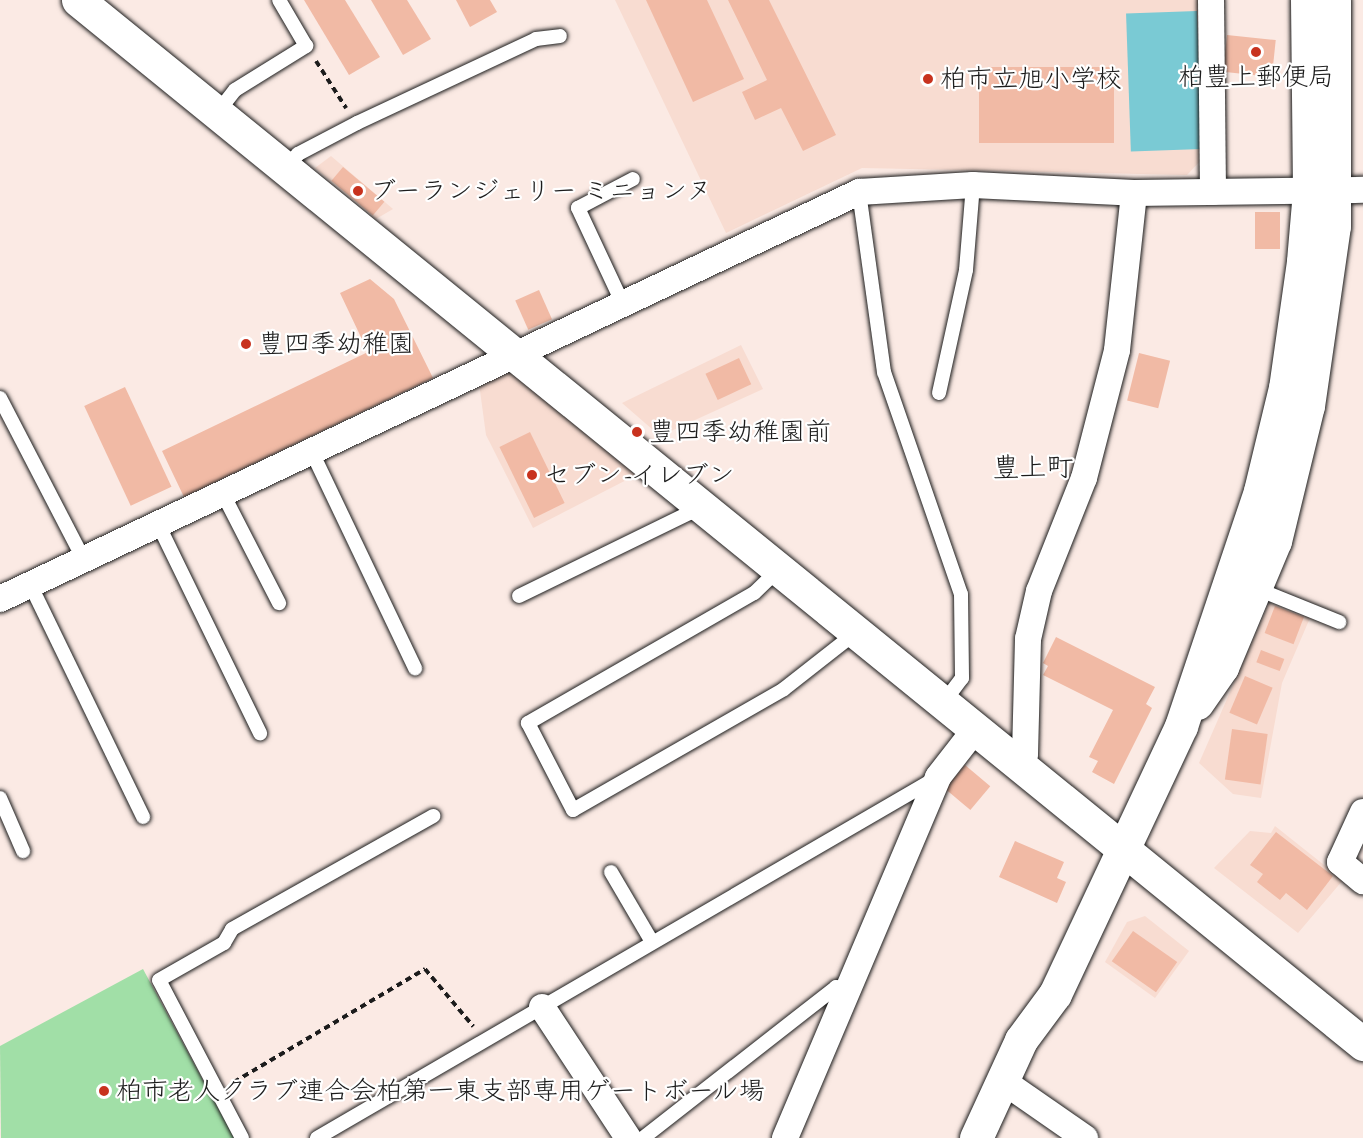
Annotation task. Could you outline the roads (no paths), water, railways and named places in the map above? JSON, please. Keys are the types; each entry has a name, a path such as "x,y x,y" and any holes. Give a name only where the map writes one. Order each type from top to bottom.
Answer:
{"street":[{"path":"78,0 698,503 941,705 1363,1044"},
{"path":"1211,0 1213,192"},
{"path":"1307,0 1335,190"},
{"path":"976,1138 1048,1030 1055,994 1181,726 1222,667 1244,583 1288,498 1308,406 1334,226 1334,0"},
{"path":"0,599 622,302 859,192 973,185 1134,193 1335,190"},
{"path":"1019,767 1025,754 1028,639 1039,591 1084,478 1117,350 1134,193"},
{"path":"785,1138 844,989 938,777 974,731"},
{"path":"1363,812 1340,862 1363,881"},
{"path":"542,1006 628,1138"},
{"path":"1000,1138 1012,1085"},
{"path":"1012,1085 1085,1138"}],"lane":[{"path":"217,113 235,90 306,46 279,0"},
{"path":"285,168 298,154 357,123 536,39 561,36"},
{"path":"622,302 578,208 633,179"},
{"path":"939,393 966,270 973,185"},
{"path":"859,192 884,372 961,594 962,678 941,705"},
{"path":"0,398 84,560"},
{"path":"311,450 416,668"},
{"path":"222,492 279,603"},
{"path":"519,596 698,503"},
{"path":"158,524 260,734"},
{"path":"778,570 754,592 528,723 573,810 784,689 854,634"},
{"path":"1244,583 1339,622"},
{"path":"30,584 143,817"},
{"path":"316,1138 938,777"},
{"path":"0,798 23,851"},
{"path":"242,1138 159,980 224,943 232,929 433,816"},
{"path":"611,872 652,942"},
{"path":"643,1138 836,987 844,989"}],"water":[{"path":"1197,11 1202,149 1131,151 1126,13"}],"place":[{"name":"柏豊上郵便局","path":"1256,52"},
{"name":"柏市立旭小学校","path":"928,79"},
{"name":"ブーランジェリー ミニョンヌ","path":"358,191"},
{"name":"豊四季幼稚園","path":"246,344"},
{"name":"豊四季幼稚園前","path":"637,432"},
{"name":"セブン-イレブン","path":"532,475"},
{"name":"柏市老人クラブ連合会柏第一東支部専用ゲートボール場","path":"104,1091"}],"district":[{"name":"豊上町","path":"1033,468"}]}
